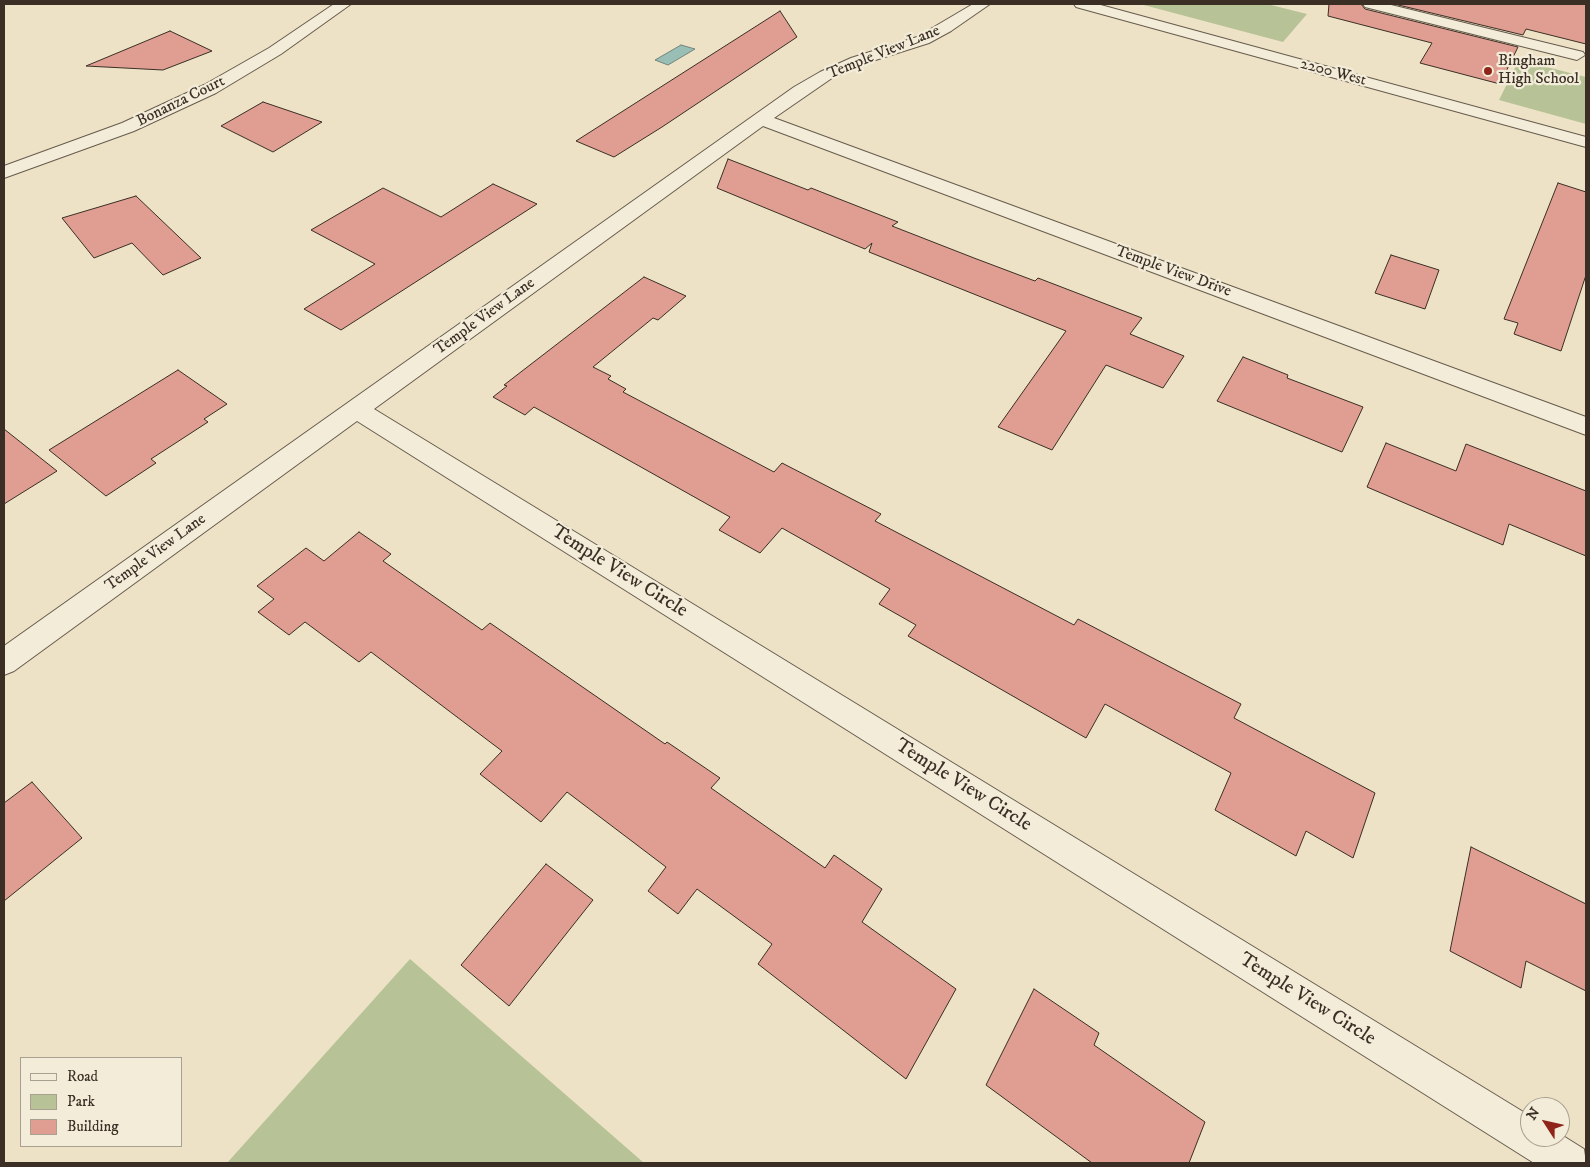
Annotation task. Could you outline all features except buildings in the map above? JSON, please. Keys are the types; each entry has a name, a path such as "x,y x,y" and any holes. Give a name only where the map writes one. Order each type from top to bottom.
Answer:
{"street":[{"name":"Bonanza Court","path":"4,172 128,127 202,93 275,51 344,4"},
{"name":"Temple View Lane","path":"4,662 761,119 826,75 858,61 923,40 946,28 983,4"},
{"name":"2200 West","path":"1080,4 1586,142"},
{"path":"1370,4 1576,55"},
{"name":"Temple View Drive","path":"761,119 1586,426"},
{"name":"Temple View Circle","path":"356,409 1570,1163"}],"green space":[{"path":"1140,4 1267,4 1307,14 1283,42"},
{"path":"1519,60 1586,77 1586,124 1499,100"},
{"path":"410,959 644,1163 227,1163"}],"water":[{"path":"681,45 695,49 668,65 655,60"}],"place":[{"name":"Bingham High School","path":"1488,71"}]}
